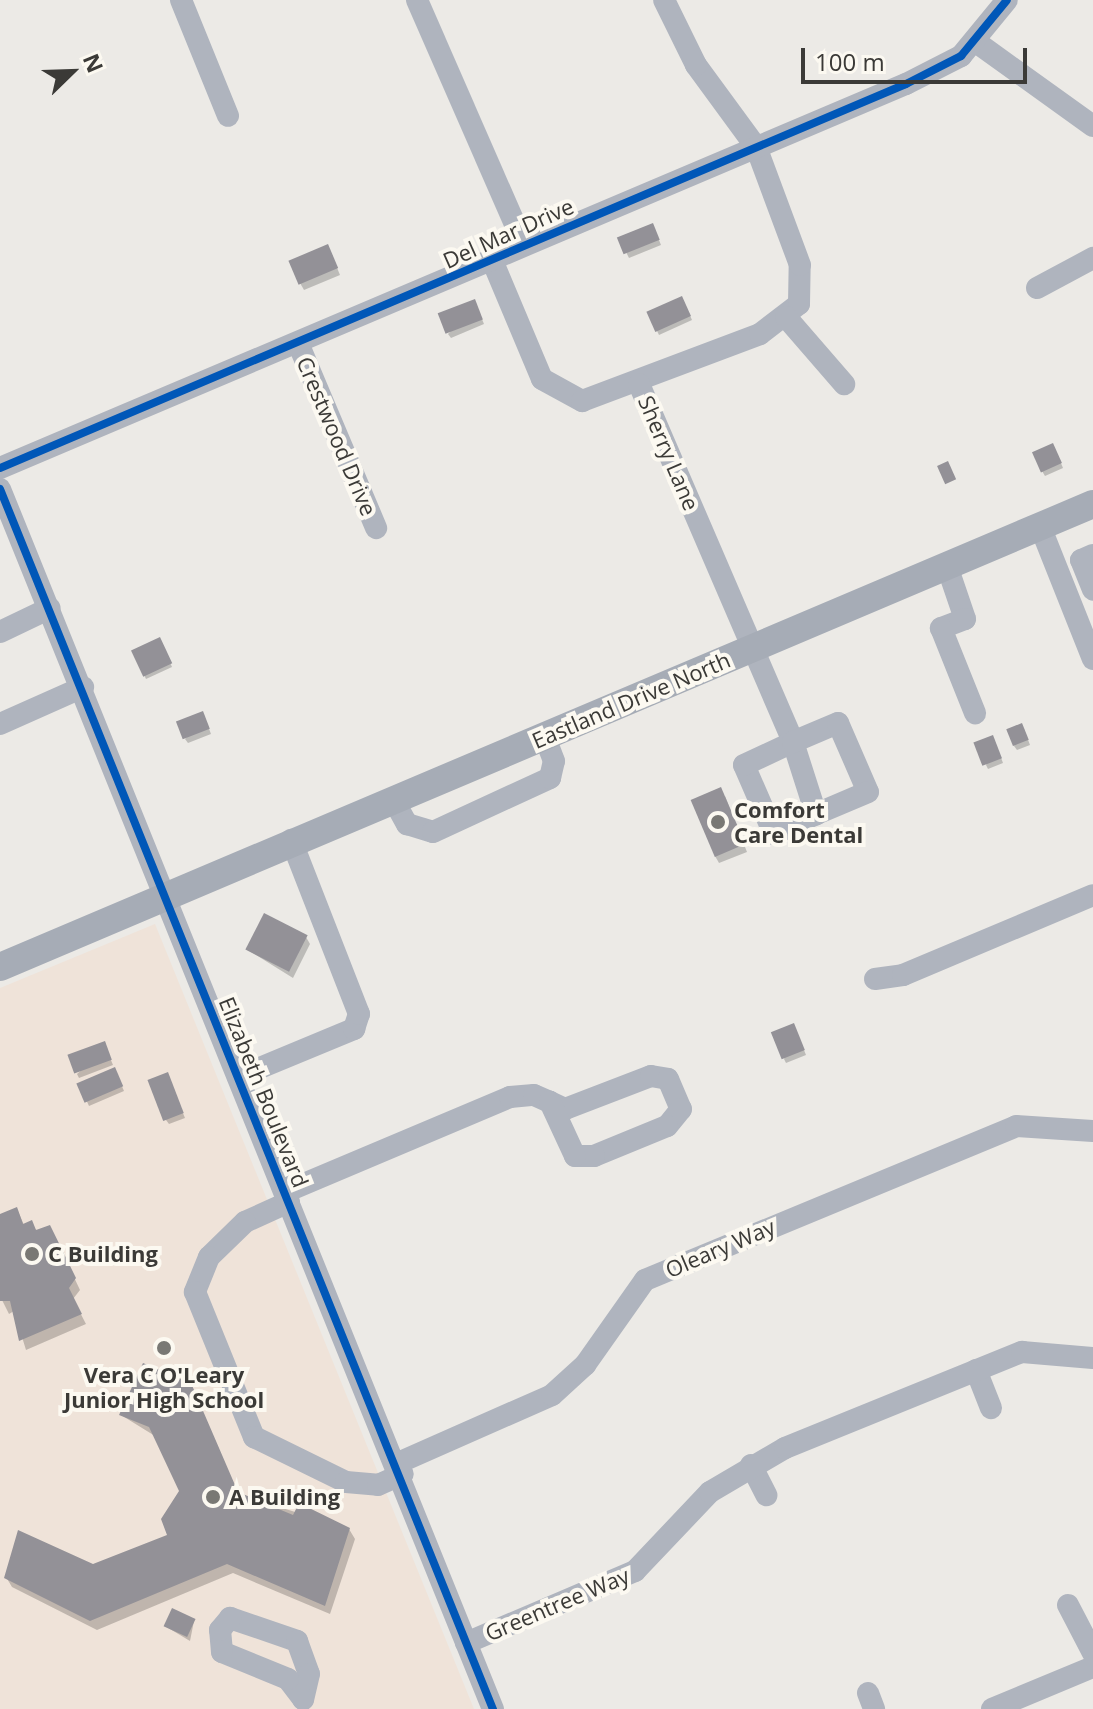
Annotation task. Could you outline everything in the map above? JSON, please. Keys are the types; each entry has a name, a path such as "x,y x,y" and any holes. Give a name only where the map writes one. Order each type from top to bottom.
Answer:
{"main road":[{"name":"Eastland Drive North","path":"0,967 291,840 545,737 1093,504"}],"street":[{"path":"181,0 228,116"},
{"path":"417,0 524,245"},
{"path":"639,384 786,317 804,292 800,265 756,147 689,53 664,0"},
{"name":"Del Mar Drive","path":"0,468 906,84 976,42 1007,0"},
{"path":"976,42 1093,126"},
{"path":"1037,288 1093,258"},
{"name":"Sherry Lane","path":"492,260 542,379 582,401 639,384 793,742 816,814"},
{"path":"786,317 844,384"},
{"name":"Crestwood Drive","path":"298,343 376,528"},
{"name":"Elizabeth Boulevard","path":"0,489 400,1468 493,1709"},
{"path":"1040,526 1093,659"},
{"path":"1093,555 1081,560 1093,590"},
{"path":"947,566 965,619 941,628 975,713"},
{"path":"0,632 50,608"},
{"path":"0,724 83,687"},
{"path":"838,723 868,792 816,814 774,834 744,765 838,723"},
{"path":"393,799 407,824 433,832 550,778 554,761 545,737"},
{"path":"238,1077 354,1029 359,1014 291,840"},
{"path":"875,979 903,975 1093,895"},
{"name":"Oleary Way","path":"550,1102 575,1156 594,1156 667,1126 681,1109 668,1079 651,1076 565,1109 550,1102 510,1097 287,1197 245,1222 209,1257 195,1292 254,1437 346,1482 378,1485 400,1468 552,1395 585,1365 645,1280 1016,1126 1093,1131"},
{"name":"Greentree Way","path":"466,1643 644,1566 710,1492 751,1465 976,1370 1043,1349 1093,1358"},
{"path":"976,1370 991,1408"},
{"path":"751,1465 766,1495"},
{"path":"1068,1605 1093,1653"},
{"path":"992,1709 1093,1667"}],"shaded area":[{"name":"Vera C O'Leary Junior High School","path":"155,924 474,1709 0,1709 0,988"}],"building":[{"path":"653,223 660,240 624,254 617,238"},
{"path":"328,244 338,268 299,285 288,261"},
{"path":"682,296 691,316 655,332 646,312"},
{"path":"475,299 483,320 446,334 438,313"},
{"path":"1053,443 1062,463 1041,472 1032,452"},
{"path":"948,461 956,479 945,484 937,466"},
{"path":"160,637 172,663 143,677 131,651"},
{"path":"203,711 210,729 183,739 176,721"},
{"path":"1022,723 1029,740 1013,746 1006,729"},
{"path":"993,735 1002,758 982,766 973,743"},
{"name":"Comfort Care Dental","path":"721,787 745,844 715,857 691,800"},
{"path":"264,913 308,935 289,972 245,950"},
{"path":"794,1023 805,1050 782,1059 771,1032"},
{"path":"105,1041 112,1060 74,1073 67,1055"},
{"path":"115,1067 123,1086 85,1103 76,1083"},
{"path":"168,1072 184,1113 163,1121 147,1080"},
{"name":"C Building","path":"17,1207 23,1224 32,1220 36,1230 50,1225 76,1278 69,1288 82,1314 19,1341 10,1301 0,1301 0,1214"},
{"name":"A Building","path":"143,1363 191,1383 238,1492 293,1515 299,1503 350,1528 325,1606 227,1564 90,1621 4,1578 18,1530 93,1564 167,1535 161,1519 179,1491 149,1427 119,1415"},
{"path":"172,1608 196,1619 187,1637 164,1626"}],"cycle path":[{"path":"0,468 906,84 961,56 1007,0"},
{"path":"0,489 493,1709"}],"place":[{"name":"Comfort Care Dental","path":"718,822"},
{"name":"C Building","path":"32,1254"},
{"name":"Vera C O'Leary Junior High School","path":"164,1348"},
{"name":"A Building","path":"213,1497"}]}
